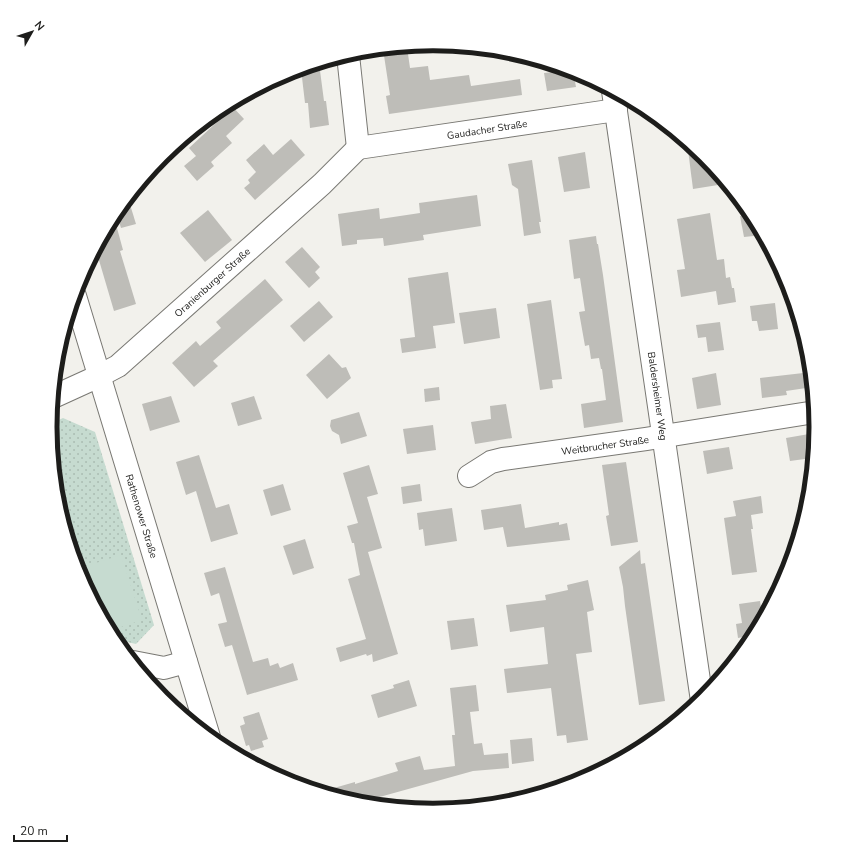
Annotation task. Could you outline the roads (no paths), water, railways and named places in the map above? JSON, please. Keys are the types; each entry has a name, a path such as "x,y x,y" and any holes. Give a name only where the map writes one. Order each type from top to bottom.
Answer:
{"street":[{"path":"349,61 358,148"},
{"name":"Gaudacher Straße","path":"358,148 615,100"},
{"name":"Baldersheimer Weg","path":"615,100 701,693"},
{"name":"Oranienburger Straße","path":"59,394 118,366 322,184 358,148"},
{"name":"Rathenower Straße","path":"78,305 206,728"},
{"name":"Weitbrucher Straße","path":"469,476 491,462 664,437 809,413"},
{"path":"140,663 164,668 186,662"}]}
